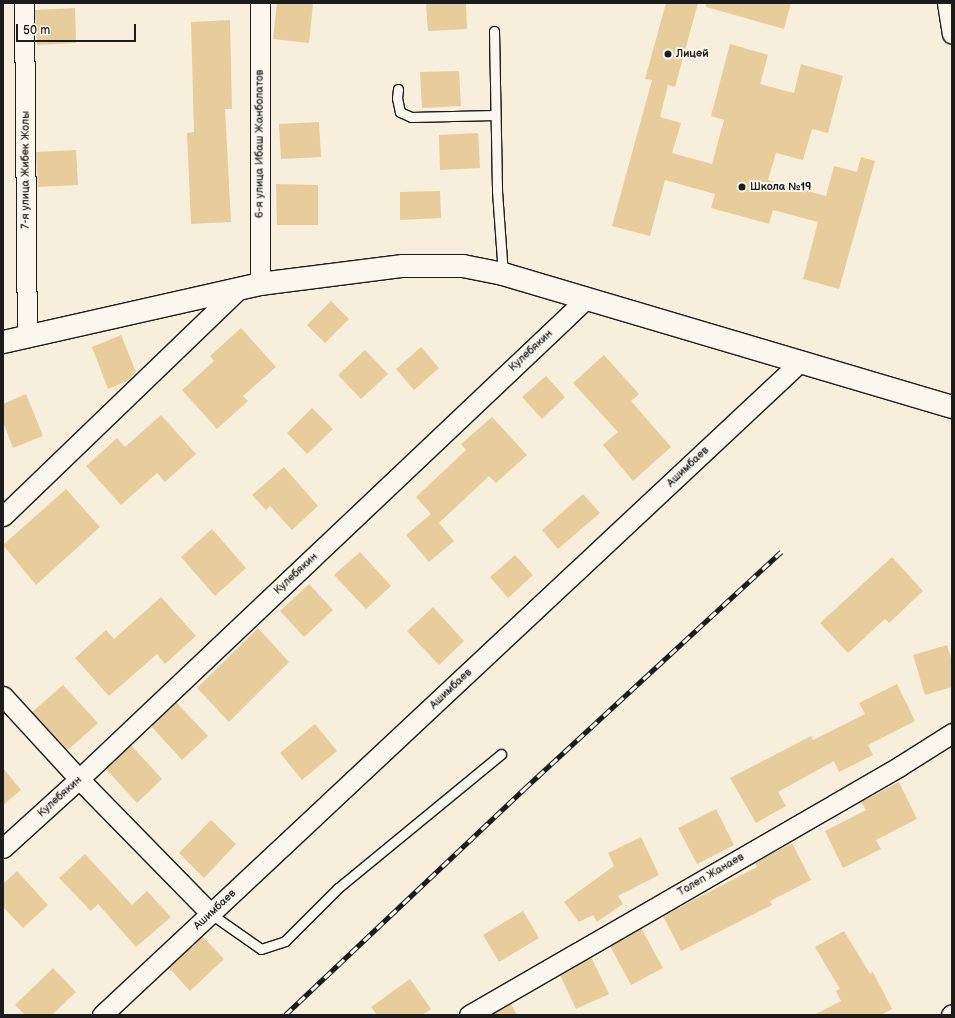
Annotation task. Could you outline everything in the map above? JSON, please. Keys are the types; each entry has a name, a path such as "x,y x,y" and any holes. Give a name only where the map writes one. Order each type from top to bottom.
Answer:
{"street":[{"name":"7-я улица Жибек Жолы","path":"24,3 27,337"},
{"name":"6-я улица Ибаш Жанболатов","path":"260,3 260,284"},
{"path":"947,3 952,30"},
{"path":"3,342 260,284 403,266 463,266 503,274 587,298 952,407"},
{"path":"3,516 239,289"},
{"name":"Кулебякин","path":"3,848 79,779 587,298"},
{"name":"Ашимбаев","path":"102,1015 800,362"},
{"path":"3,696 79,779 211,914"},
{"name":"Толеп Жанаев","path":"469,1015 893,770 952,733"}],"lane":[{"path":"494,31 497,191 503,274"},
{"path":"398,89 397,98 400,112 411,117 495,115"},
{"path":"211,914 261,949 285,941 338,888 501,754"}],"building":[{"path":"277,3 313,3 309,43 273,39"},
{"path":"426,3 466,3 467,29 428,31"},
{"path":"666,3 698,3 675,87 668,85 660,117 681,123 672,153 712,164 724,120 711,116 730,44 768,55 760,84 794,93 801,64 843,76 828,133 812,129 803,160 776,153 768,180 826,196 834,166 857,172 861,157 875,161 839,289 803,279 818,222 773,210 769,224 711,208 715,194 665,180 650,236 612,226 652,80 645,79"},
{"path":"706,3 791,3 784,29 706,7"},
{"path":"75,8 76,43 37,45 35,10"},
{"path":"230,20 232,109 225,109 231,222 191,224 187,133 194,132 191,22"},
{"path":"459,71 461,106 422,108 420,72"},
{"path":"319,122 321,157 281,159 279,124"},
{"path":"478,133 480,168 440,170 439,135"},
{"path":"76,150 78,185 38,187 36,152"},
{"path":"276,184 318,185 318,225 277,225"},
{"path":"440,191 441,218 400,220 400,192"},
{"path":"331,301 349,319 325,343 307,325"},
{"path":"241,328 276,367 243,396 248,401 217,429 182,390 214,361 210,356"},
{"path":"121,335 136,372 127,381 108,389 92,347"},
{"path":"421,347 439,368 414,390 396,369"},
{"path":"365,350 388,374 361,399 338,375"},
{"path":"604,355 639,394 631,401 671,447 633,481 603,445 618,432 573,383"},
{"path":"546,376 565,397 542,419 522,397"},
{"path":"26,394 43,436 13,448 3,422 3,404"},
{"path":"312,408 333,429 307,454 287,433"},
{"path":"161,415 196,454 165,482 157,473 121,505 86,466 117,438 125,447"},
{"path":"492,417 527,455 496,483 489,476 439,523 454,541 429,562 406,535 431,514 416,497 466,450 461,444"},
{"path":"284,467 318,506 292,530 270,506 266,510 252,495"},
{"path":"66,489 100,527 36,585 3,545"},
{"path":"583,494 600,513 558,549 542,530"},
{"path":"212,529 246,568 215,596 181,557"},
{"path":"360,552 391,586 366,609 334,575"},
{"path":"515,555 533,575 508,598 490,577"},
{"path":"892,557 923,591 889,623 885,619 848,653 820,623"},
{"path":"309,584 333,610 304,637 280,611"},
{"path":"161,597 196,636 165,664 157,654 109,696 75,658 106,630 114,639"},
{"path":"433,607 464,641 439,665 407,631"},
{"path":"258,628 289,662 229,722 197,688"},
{"path":"947,645 952,661 952,687 925,695 913,655"},
{"path":"897,684 915,721 868,745 873,755 839,772 834,761 778,792 786,806 756,823 730,778 811,736 813,740 865,714 859,703"},
{"path":"63,685 98,723 68,750 32,712"},
{"path":"176,702 208,736 182,760 151,726"},
{"path":"315,724 337,751 302,780 280,753"},
{"path":"131,745 162,779 137,803 106,769"},
{"path":"3,768 21,790 3,805"},
{"path":"899,782 917,819 876,840 881,849 843,868 825,831 866,810 861,802"},
{"path":"716,809 734,845 697,864 678,828"},
{"path":"211,820 236,844 204,878 179,853"},
{"path":"641,837 659,875 618,896 623,904 597,922 593,915 579,922 564,902 614,866 608,853"},
{"path":"792,843 811,880 770,901 772,905 681,951 663,916 757,867 755,863"},
{"path":"85,854 132,905 147,891 171,917 136,947 98,904 91,911 59,878"},
{"path":"17,871 48,905 23,928 3,907 3,884"},
{"path":"523,911 539,938 499,962 483,935"},
{"path":"641,928 663,968 631,985 610,946"},
{"path":"844,931 870,974 873,972 892,1009 881,1015 814,1015 841,1001 836,991 840,989 815,947"},
{"path":"202,936 224,959 190,991 169,968"},
{"path":"591,957 609,994 576,1009 560,975"},
{"path":"53,968 76,992 52,1015 25,1015 15,1005"},
{"path":"410,979 431,1009 422,1015 377,1015 371,1007"},
{"path":"511,1004 517,1015 491,1015"}],"railway":[{"path":"285,1015 524,789 781,552"}],"place":[{"name":"Лицей","path":"668,54"},
{"name":"Школа №19","path":"742,187"}]}
